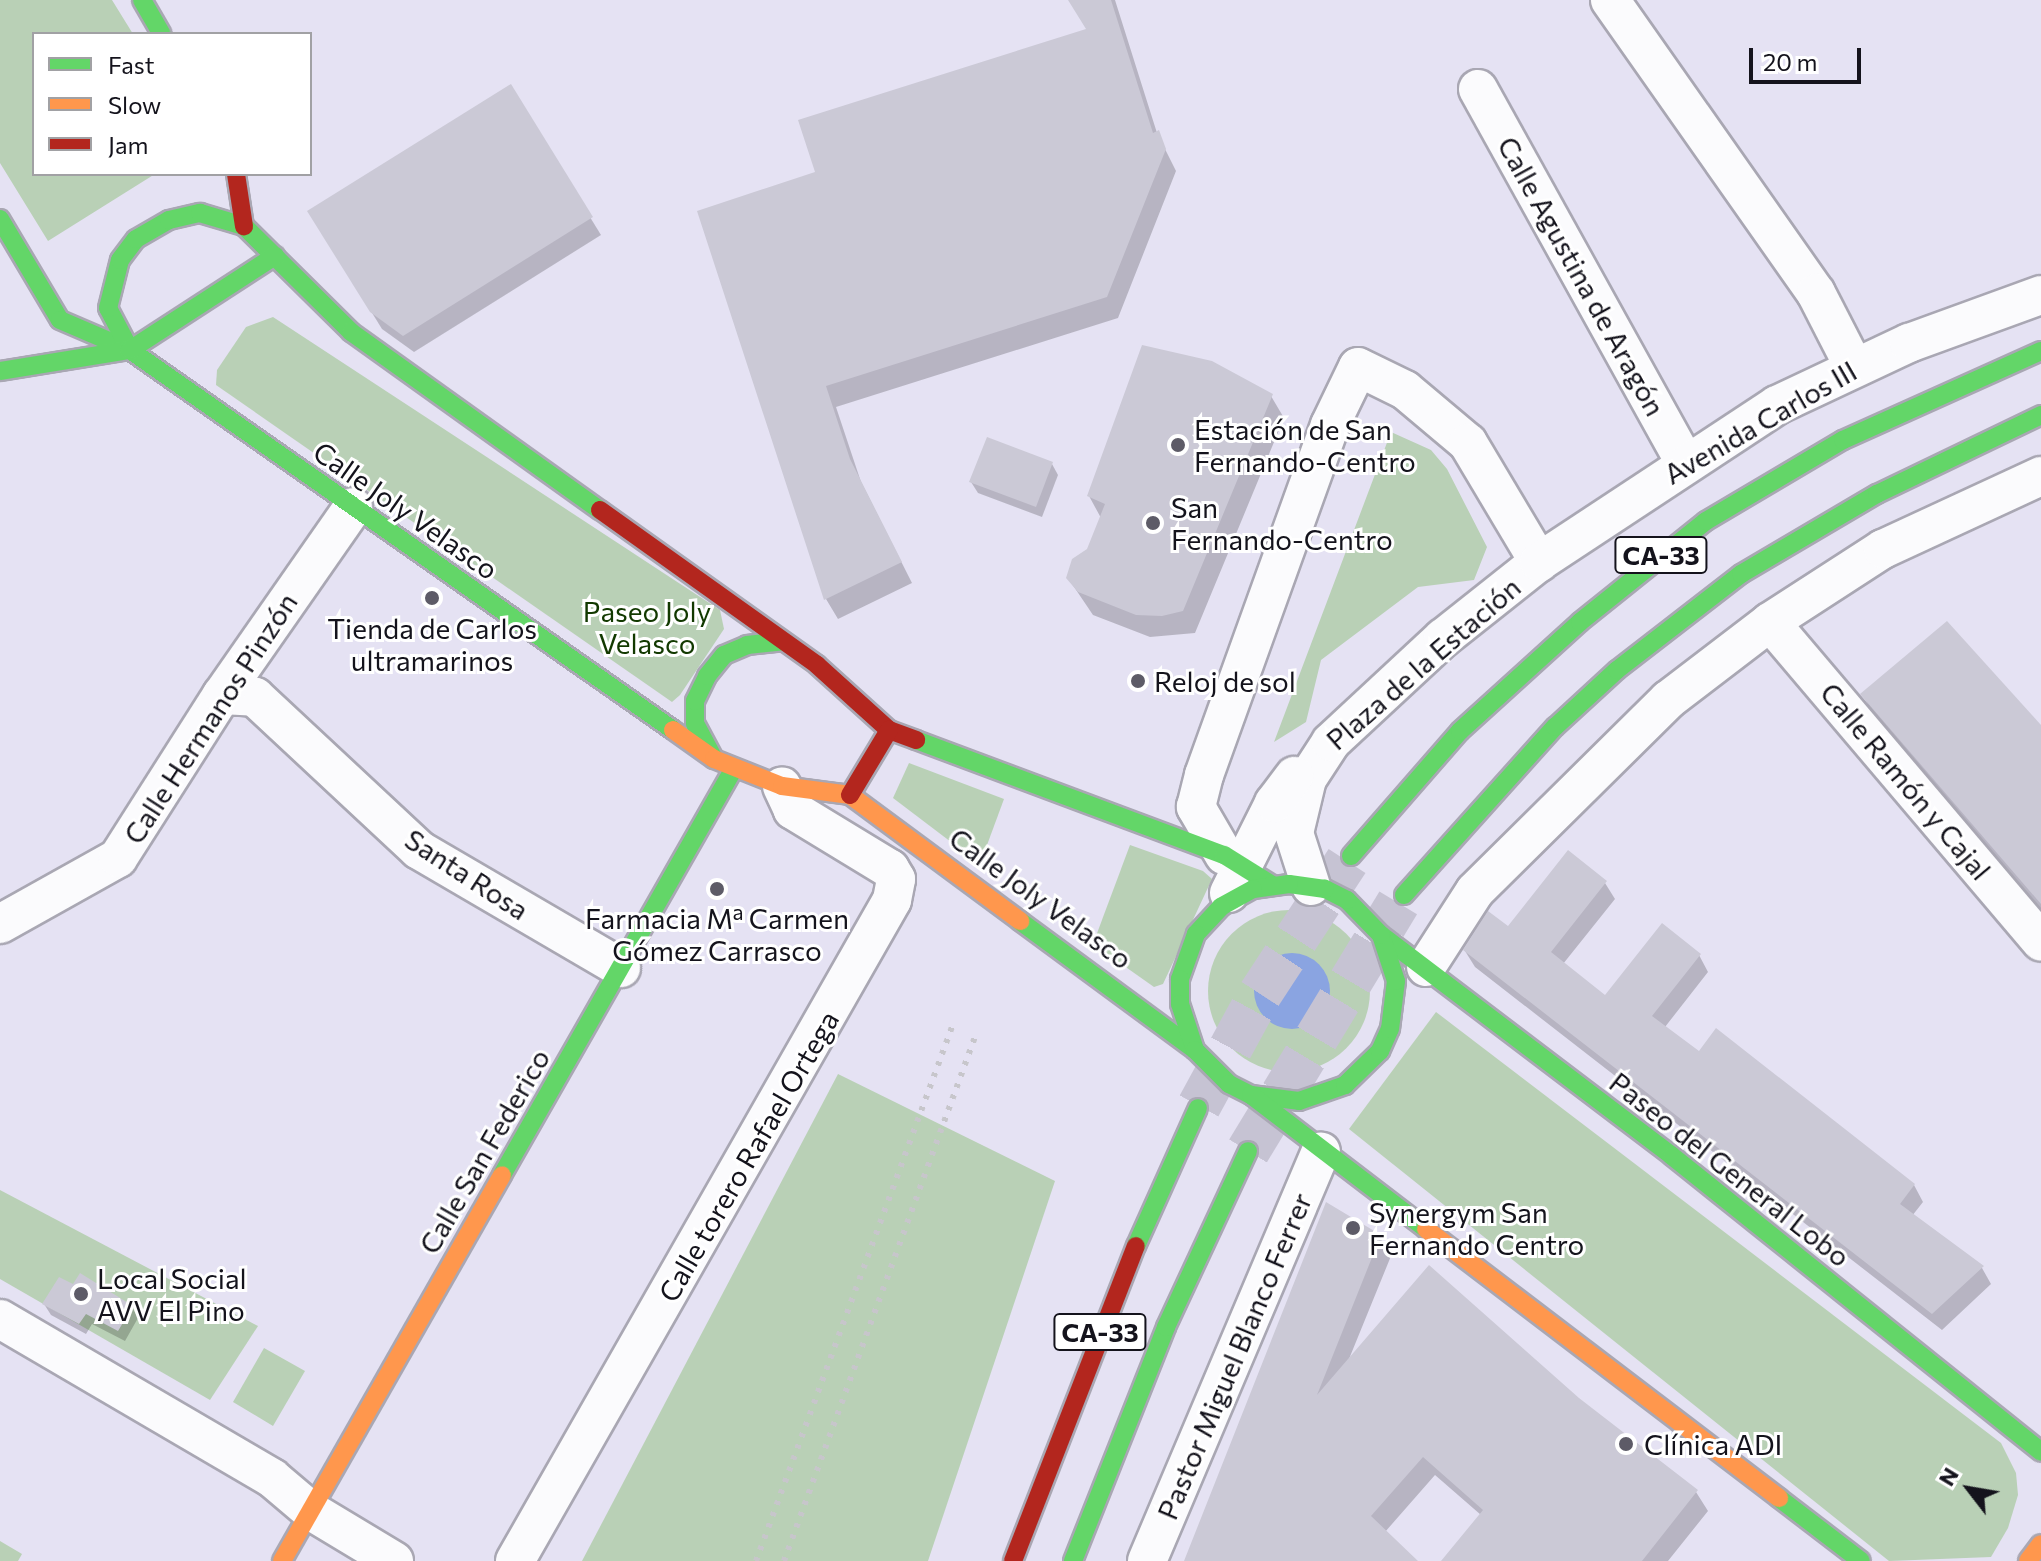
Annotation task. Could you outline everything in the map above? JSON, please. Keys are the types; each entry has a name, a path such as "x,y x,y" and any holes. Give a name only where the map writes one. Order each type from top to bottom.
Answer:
{"main road":[{"path":"142,0 161,32"},
{"path":"236,176 244,226"},
{"path":"130,350 108,308 120,260 136,239 169,220 200,213 244,226 351,332 783,641 889,730 1247,869 1311,886 1347,900 1381,935 1391,957 1396,993 1390,1029 1380,1051 1345,1085 1323,1095 1299,1101 1251,1095"},
{"name":"Calle Joly Velasco","path":"0,219 60,320 130,350 714,759"},
{"path":"0,371 130,350 275,256"},
{"name":"CA-33","path":"1351,856 1460,731 1580,622 1706,521 1843,440 2041,351"},
{"name":"CA-33","path":"1404,895 1555,727 1617,670 1741,574 1877,494 2041,415"},
{"path":"783,641 747,645 724,655 707,676 695,701 695,724 714,759 782,786 850,795 889,730"},
{"name":"Calle San Federico","path":"282,1561 734,769"},
{"name":"Calle Joly Velasco","path":"850,795 1195,1050"},
{"path":"1221,907 1196,934 1180,979 1180,1004 1195,1050 1220,1077 1251,1095 1861,1561"},
{"name":"Paseo del General Lobo","path":"1381,935 1426,967 2041,1452"},
{"name":"CA-33","path":"1013,1561 1114,1295 1198,1108"},
{"name":"CA-33","path":"1073,1561 1166,1327 1248,1151"},
{"path":"2028,1561 2041,1544"}],"street":[{"path":"1610,0 1816,293 1854,367"},
{"name":"Calle Agustina de Aragón","path":"1478,89 1685,463"},
{"name":"Avenida Carlos III","path":"1539,562 1777,405 1854,367 2041,295"},
{"name":"Plaza de la Estación","path":"1221,907 1247,869 1274,803 1305,762 1321,754 1443,638 1539,562 1468,443 1405,390 1358,367 1330,425 1204,775 1196,807 1247,869"},
{"path":"1426,967 1475,891 1595,767 1668,700 1770,622 1883,549 2041,476"},
{"name":"Calle Hermanos Pinzón","path":"0,924 118,858 239,696 353,507"},
{"name":"Calle Ramón y Cajal","path":"1770,622 2041,941"},
{"name":"Santa Rosa","path":"239,696 419,850 621,968"},
{"name":"Plaza de la Estación","path":"1311,886 1300,859 1294,817 1321,754"},
{"name":"Calle torero Rafael Ortega","path":"515,1561 892,900 896,879 880,861 793,810 782,786"},
{"name":"Pastor Miguel Blanco Ferrer","path":"1147,1561 1321,1151"},
{"path":"0,1319 272,1478 311,1511 394,1561"}],"green space":[{"path":"0,0 112,0 132,32 32,32 32,176 152,176 48,241 0,163"},
{"name":"Paseo Joly Velasco","path":"273,317 720,610 724,629 680,695 672,702 216,385 217,370 246,327"},
{"path":"1391,432 1431,450 1447,469 1487,547 1474,580 1418,587 1321,660 1306,722 1274,742"},
{"path":"909,763 1004,799 980,864 893,798"},
{"path":"1130,845 1203,871 1212,879 1163,984 1154,987 1093,944"},
{"path":"1289,910 1320,916 1347,933 1364,960 1370,991 1364,1022 1347,1049 1320,1066 1289,1072 1258,1066 1231,1049 1214,1022 1208,991 1214,960 1231,933 1258,916"},
{"path":"1436,1012 2001,1443 2016,1473 2018,1495 2008,1528 1991,1557 1889,1561 1349,1129"},
{"path":"838,1074 1055,1181 928,1561 582,1561"},
{"path":"0,1190 258,1326 210,1400 0,1279"},
{"path":"264,1348 305,1371 273,1426 233,1402"},
{"path":"0,1541 22,1554 18,1561 0,1561"}],"water":[{"path":"1292,953 1307,956 1319,964 1327,976 1330,991 1327,1006 1319,1018 1307,1026 1292,1029 1277,1026 1265,1018 1257,1006 1254,991 1257,976 1265,964 1277,956"}],"building":[{"path":"1068,0 1111,0 1153,133 1159,130 1166,149 1107,297 826,386 850,459 902,562 824,600 697,211 815,172 798,120 1086,29"},
{"path":"511,84 593,217 403,336 370,312 307,211"},
{"name":"Estación de San Fernando-Centro","path":"1142,345 1212,361 1273,394 1183,611 1162,616 1136,615 1078,592 1066,578 1072,559 1087,549 1105,504 1087,496"},
{"path":"987,437 1053,462 1036,507 969,482"},
{"path":"1947,621 2041,725 2041,904 1860,694"},
{"path":"1568,850 1607,881 1551,952 1605,995 1662,923 1701,954 1652,1016 1699,1051 1716,1028 1915,1184 1900,1204 1984,1266 1932,1314 1463,950 1488,911 1508,926"},
{"path":"1326,1202 1381,1235 1317,1395 1429,1265 1579,1398 1698,1490 1642,1561 1441,1561 1483,1510 1423,1457 1371,1516 1418,1561 1184,1561"},
{"name":"Local Social AVV El Pino","path":"80,1273 133,1306 118,1331 86,1314 79,1324 42,1304 59,1277 73,1284"}],"tunnel":[{"path":"1199,1106 1260,994 1347,861"},
{"path":"1248,1151 1398,903"}],"railway":[{"path":"756,1561 953,1024"},
{"path":"784,1561 976,1034"}],"traffic: fast":[{"path":"142,0 161,32"},
{"path":"130,350 108,308 120,260 136,239 169,220 200,213 244,226 351,332 600,510"},
{"path":"0,219 60,320 130,350 673,730"},
{"path":"0,371 130,350 275,256"},
{"path":"1351,856 1460,731 1580,622 1706,521 1843,440 2041,351"},
{"path":"1404,895 1555,727 1617,670 1741,574 1877,494 2041,415"},
{"path":"714,759 695,724 695,701 707,676 724,655 747,645 783,641"},
{"path":"916,740 1224,855 1272,885"},
{"path":"502,1175 734,769"},
{"path":"1251,1095 1299,1101 1345,1085 1380,1051 1390,1029 1396,981 1381,935 1347,900 1325,889 1289,884 1253,889 1221,907 1196,934 1180,979 1180,1004 1195,1050 1229,1084 1251,1095 1426,1229"},
{"path":"1020,921 1195,1050"},
{"path":"1381,935 1672,1156 2041,1452"},
{"path":"1136,1246 1198,1108"},
{"path":"1073,1561 1166,1327 1248,1151"},
{"path":"1779,1498 1861,1561"}],"traffic: slow":[{"path":"673,730 714,759 782,786 850,795 1020,921"},
{"path":"282,1561 502,1175"},
{"path":"1426,1229 1779,1498"},
{"path":"2028,1561 2041,1544"}],"traffic: jam":[{"path":"236,176 244,226"},
{"path":"600,510 817,665 889,730 916,740"},
{"path":"850,795 889,730"},
{"path":"1013,1561 1136,1246"}],"place":[{"name":"Estación de San Fernando-Centro","path":"1178,445"},
{"name":"San Fernando-Centro","path":"1153,523"},
{"name":"Tienda de Carlos ultramarinos","path":"432,598"},
{"name":"Reloj de sol","path":"1138,681"},
{"name":"Farmacia Mª Carmen Gómez Carrasco","path":"717,889"},
{"name":"Synergym San Fernando Centro","path":"1353,1228"},
{"name":"Local Social AVV El Pino","path":"81,1294"},
{"name":"Clínica ADI","path":"1626,1444"}]}
